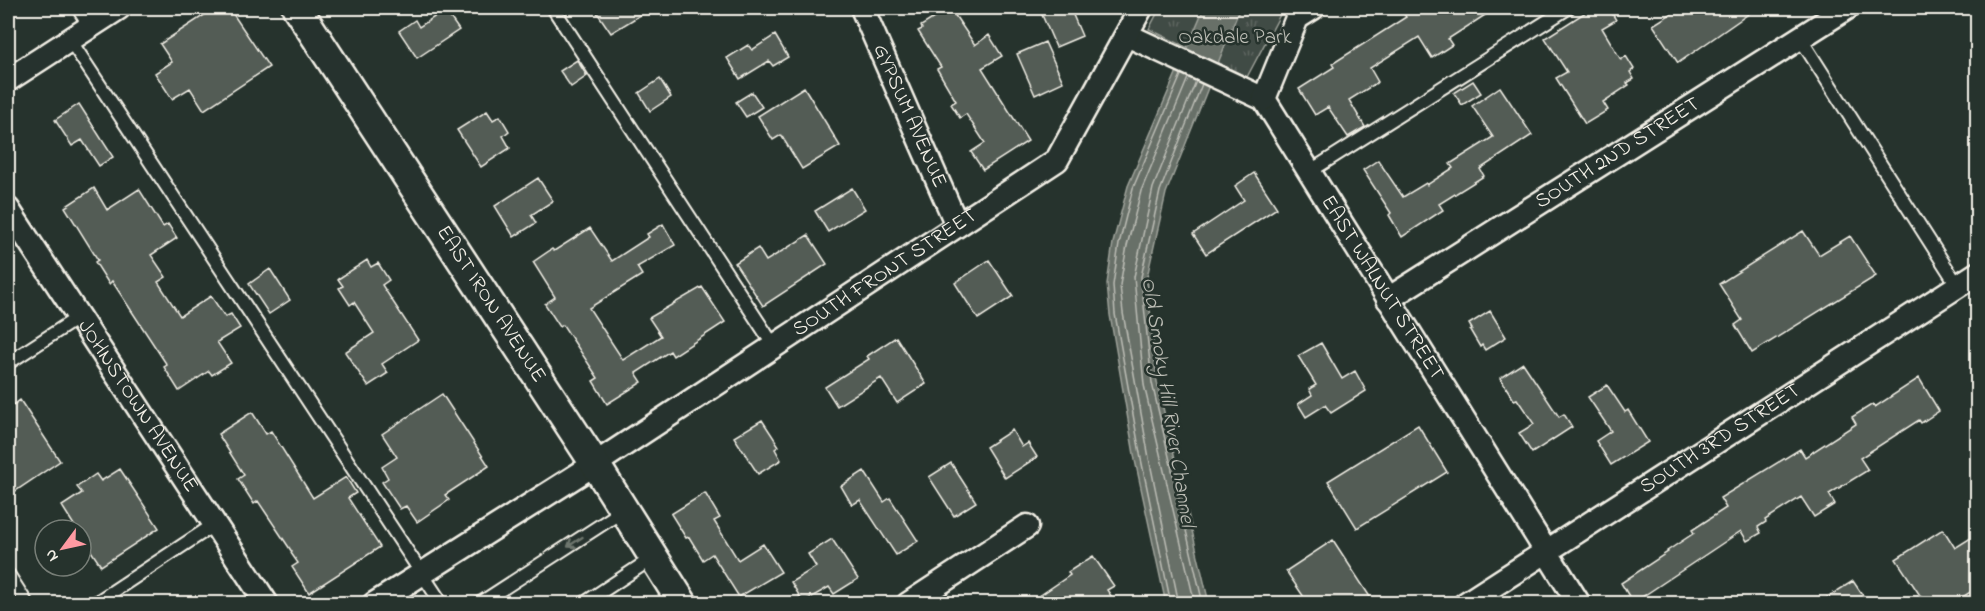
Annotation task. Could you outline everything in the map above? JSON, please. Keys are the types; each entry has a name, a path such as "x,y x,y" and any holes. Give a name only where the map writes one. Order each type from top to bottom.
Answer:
{"street":[{"path":"8,80 120,8"},
{"name":"EAST IRON AVENUE","path":"297,8 595,464 683,603"},
{"name":"GYPSUM AVENUE","path":"862,8 957,225"},
{"name":"SOUTH FRONT STREET","path":"374,603 595,464 1057,160 1141,8"},
{"path":"1126,36 1264,99 1297,18 1313,8"},
{"name":"SOUTH 2ND STREET","path":"1388,299 1847,8"},
{"name":"EAST WALNUT STREET","path":"1264,99 1579,603"},
{"name":"JOHNSTOWN AVENUE","path":"8,209 267,603"},
{"name":"SOUTH 3RD STREET","path":"1465,603 1977,273"},
{"path":"908,603 1027,526"}],"lane":[{"path":"78,8 90,27"},
{"path":"553,8 774,346"},
{"path":"1309,172 1568,8"},
{"path":"1800,38 1958,286"},
{"path":"70,40 442,603"},
{"path":"8,363 79,317"},
{"path":"479,603 624,510"},
{"path":"94,603 215,524"},
{"path":"583,603 654,557"},
{"path":"8,574 27,603"}],"green space":[{"name":"Oakdale Park","path":"1160,8 1287,8 1282,11 1247,77 1149,29"}],"water":[{"path":"1204,8 1240,8 1166,193 1147,277 1157,382 1209,603 1166,604 1135,460 1110,315 1107,284 1113,243 1128,186"}],"building":[{"path":"215,8 229,8 269,67 204,110 190,88 172,99 155,73 172,62 160,44"},
{"path":"594,8 652,8 611,33"},
{"path":"950,8 975,45 989,35 1002,56 982,68 1028,141 983,170 971,152 985,143 966,114 960,118 951,104 956,101 937,69 941,67 918,31 922,29 921,26"},
{"path":"1039,8 1070,8 1082,36 1056,47"},
{"path":"1400,8 1496,8 1448,39 1452,45 1432,58 1419,37 1370,68 1378,82 1349,100 1365,127 1348,137 1328,107 1315,115 1299,89 1334,67 1332,64 1406,17"},
{"path":"1592,8 1609,8 1616,20 1602,28 1621,60 1626,56 1634,69 1630,72 1634,79 1627,83 1629,85 1603,102 1608,110 1585,124 1556,78 1567,72 1545,38"},
{"path":"1689,8 1757,8 1678,63 1653,25 1677,10 1679,14"},
{"path":"445,10 459,30 417,58 399,31 415,20 419,27"},
{"path":"775,35 788,57 773,66 769,61 740,79 727,58 748,45 752,50"},
{"path":"1045,42 1063,82 1035,95 1017,54"},
{"path":"577,60 587,76 571,87 560,71"},
{"path":"660,79 671,97 650,111 639,93"},
{"path":"1473,81 1481,93 1462,105 1454,93"},
{"path":"804,87 840,146 802,169 781,135 773,140 758,116"},
{"path":"1500,87 1532,135 1480,169 1484,176 1439,204 1443,210 1402,237 1389,215 1391,213 1363,170 1378,160 1403,197 1426,183 1427,185 1453,168 1450,164 1493,137 1472,106"},
{"path":"752,92 762,107 746,117 736,102"},
{"path":"79,104 113,157 99,166 82,140 72,146 55,120"},
{"path":"487,111 493,120 500,116 509,131 503,136 510,148 481,167 457,130"},
{"path":"1254,173 1277,208 1206,254 1193,234 1244,200 1235,186"},
{"path":"538,178 553,201 531,215 536,223 514,237 495,206"},
{"path":"94,188 107,210 139,189 163,227 168,224 177,238 151,255 166,277 158,282 180,316 211,296 225,317 231,314 240,328 217,342 231,363 212,375 209,371 179,391 164,367 167,365 112,281 109,284 95,262 98,260 65,207"},
{"path":"852,188 865,209 828,232 815,211"},
{"path":"663,224 675,245 637,267 642,275 589,308 623,360 661,336 649,318 702,287 725,322 673,356 670,351 636,373 642,382 607,404 593,381 598,378 563,325 560,327 545,304 555,297 533,262 590,228 612,261 649,237 647,234"},
{"path":"1803,231 1819,255 1850,236 1876,276 1752,353 1735,325 1742,320 1719,284"},
{"path":"808,235 827,264 763,306 735,263 758,248 766,261"},
{"path":"367,260 371,267 378,263 389,280 382,285 418,340 382,364 388,373 368,386 345,352 374,333 354,302 350,305 339,288 343,286 338,279"},
{"path":"989,260 1013,296 978,319 955,283"},
{"path":"270,269 290,300 269,314 249,284"},
{"path":"1490,311 1506,337 1485,350 1482,345 1480,347 1469,324"},
{"path":"896,337 926,384 897,403 881,378 837,406 825,387 869,359 867,356"},
{"path":"1321,343 1342,379 1355,371 1366,391 1331,413 1325,405 1306,417 1298,404 1312,395 1309,389 1316,385 1298,356"},
{"path":"1523,363 1559,417 1564,414 1572,427 1532,453 1519,433 1534,424 1517,399 1514,400 1500,378"},
{"path":"1919,378 1939,411 1921,423 1919,420 1860,458 1868,470 1829,494 1835,504 1814,517 1801,497 1765,520 1766,522 1758,527 1761,533 1747,541 1741,531 1633,603 1621,583 1668,552 1694,533 1692,530 1726,508 1720,498 1800,449 1805,457 1856,424 1852,417 1873,404 1875,407"},
{"path":"1607,385 1625,412 1628,410 1648,442 1611,465 1596,441 1611,431 1588,397"},
{"path":"442,394 489,466 445,495 449,500 417,522 406,506 400,509 382,482 388,478 382,467 397,457 382,434"},
{"path":"20,400 60,461 8,496 8,409"},
{"path":"252,412 266,434 271,431 313,498 346,477 356,493 348,498 380,547 309,593 292,567 298,563 292,552 258,501 254,504 238,479 244,475 218,434"},
{"path":"762,420 779,446 775,449 781,460 758,474 734,437"},
{"path":"1418,425 1447,472 1357,528 1328,481"},
{"path":"1012,430 1022,447 1028,443 1037,457 1005,478 986,447"},
{"path":"951,463 976,502 954,516 929,477"},
{"path":"120,469 159,528 101,566 93,554 93,518 70,518 62,506 82,493 77,487 96,474 101,481"},
{"path":"864,471 884,502 890,498 918,541 896,555 860,500 852,505 841,486"},
{"path":"705,493 720,518 714,521 738,560 763,544 781,572 739,597 712,554 703,560 671,514"},
{"path":"1943,529 1955,548 1977,534 1977,588 1953,603 1925,603 1896,559"},
{"path":"832,539 858,579 834,594 829,587 803,602 791,582 816,567 808,554"},
{"path":"1333,540 1374,603 1308,603 1286,571"},
{"path":"1093,556 1114,586 1107,590 1116,603 1029,603 1070,575 1068,572"},
{"path":"1853,581 1868,603 1818,603"}],"water label":[{"name":"Old Smoky Hill River Channel","path":"1167,402"}]}
